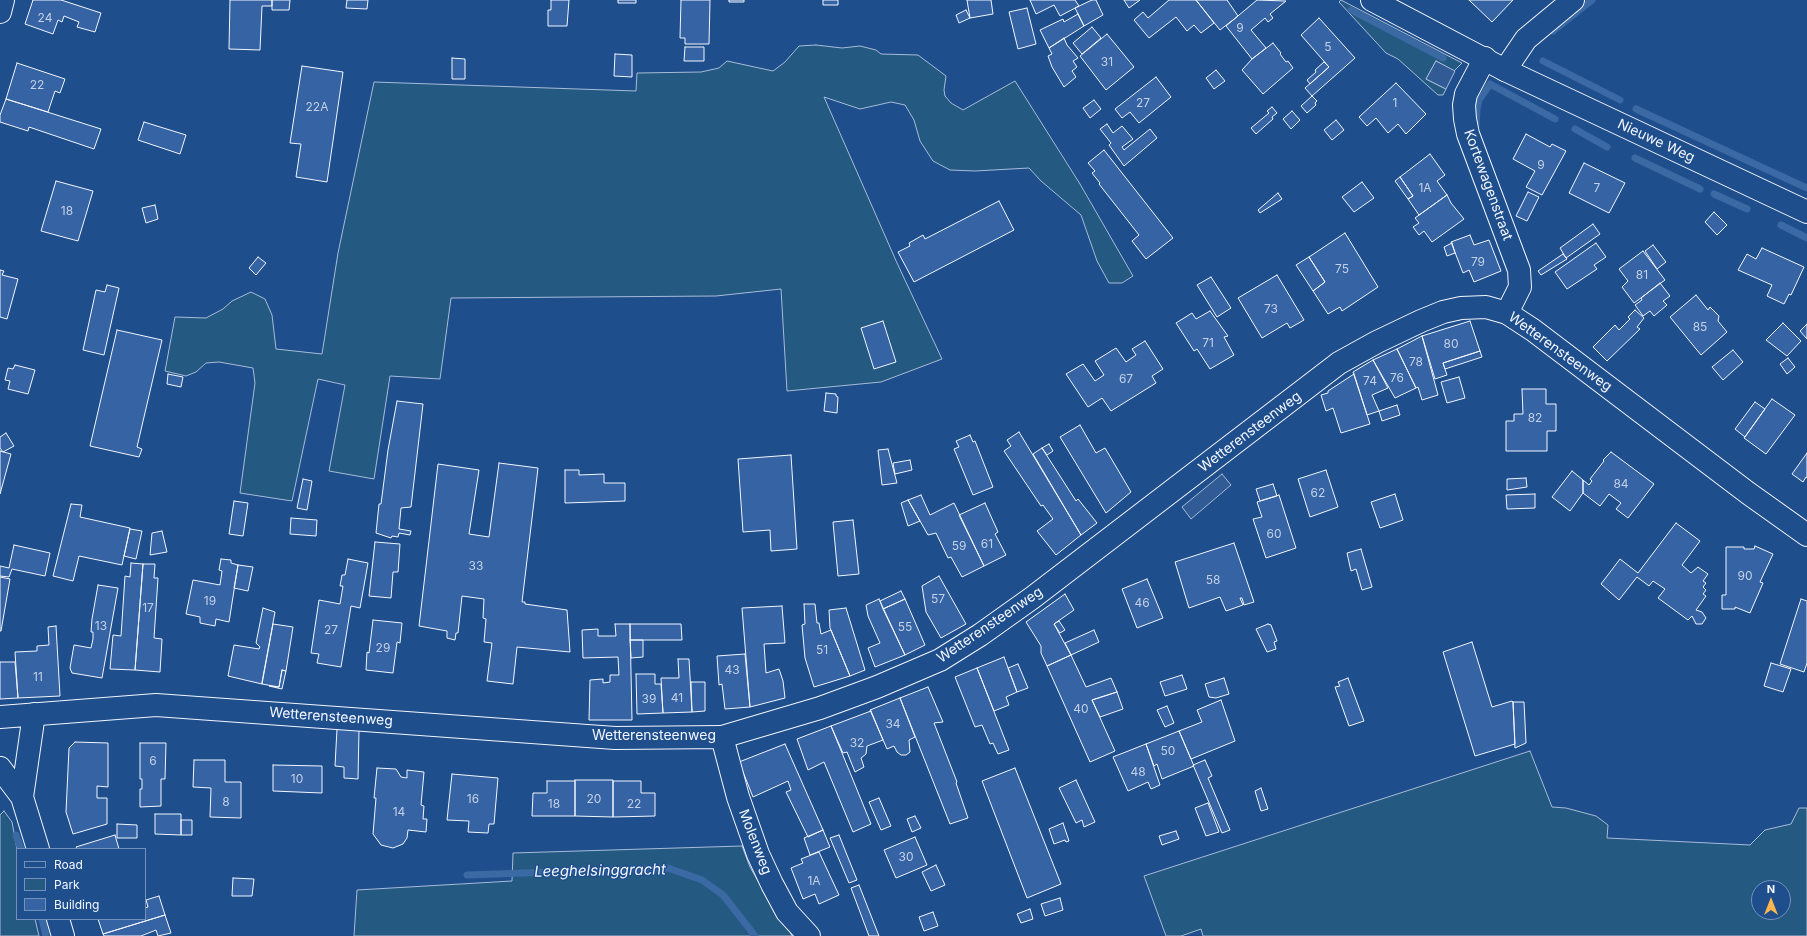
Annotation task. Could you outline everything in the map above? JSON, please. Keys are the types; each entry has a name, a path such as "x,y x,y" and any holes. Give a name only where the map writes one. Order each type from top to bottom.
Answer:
{"street":[{"path":"0,12 4,0"},
{"path":"1372,0 1506,70 1526,39 1573,0"},
{"name":"Kortewagenstraat","path":"1485,58 1466,94 1464,105 1465,119 1468,134 1519,270 1520,287 1507,313"},
{"name":"Nieuwe Weg","path":"1506,70 1807,212"},
{"name":"Wetterensteenweg","path":"0,717 156,705 615,738 722,737 820,708 877,687 940,660 980,635 1032,598 1339,363 1377,342 1421,321 1443,312 1461,308 1486,307 1507,313 1534,330 1748,493 1807,535"},
{"path":"22,797 34,714"},
{"name":"Molenweg","path":"722,737 738,797 758,854 787,912 809,936"},
{"path":"0,768 22,797 38,848"},
{"path":"58,920 63,936"}],"green space":[{"path":"1341,0 1462,63 1454,71 1436,61 1426,79 1446,89 1443,95 1438,95 1398,59 1386,53 1339,2"},
{"path":"816,45 842,48 860,46 876,50 881,54 918,55 946,76 944,90 945,96 951,103 963,110 1015,81 1080,184 1133,276 1122,283 1109,283 1097,261 1081,215 1041,181 1029,168 975,171 950,170 933,161 920,141 914,120 905,105 891,102 860,109 824,97 897,263 942,359 881,382 787,391 781,289 716,296 451,298 440,379 390,376 374,479 329,471 345,385 318,379 292,501 240,493 255,383 253,368 219,362 206,363 196,372 186,376 165,371 175,317 206,318 223,309 232,301 251,292 265,299 272,315 276,349 322,354 338,253 374,82 636,91 637,73 701,72 719,68 727,61 773,71 785,62 799,46"},
{"path":"1530,751 1552,807 1566,808 1596,816 1608,825 1607,838 1750,845 1765,830 1791,824 1799,808 1807,808 1807,936 1203,936 1201,929 1181,936 1166,936 1144,876"},
{"path":"4,811 12,822 17,848 16,920 35,920 39,936 0,936 0,815"},
{"path":"742,846 750,867 792,936 354,936 357,890 512,881 513,853"}],"shaded area":[{"path":"1436,61 1455,71 1446,89 1426,79"},
{"path":"1222,474 1231,485 1191,519 1182,507"}],"building":[{"path":"33,0 61,0 101,13 95,32 77,27 79,22 64,16 62,22 58,20 53,34 25,24"},
{"path":"230,0 272,0 272,6 262,6 260,50 229,49"},
{"path":"272,0 290,0 289,10 272,10"},
{"path":"347,0 368,0 367,9 346,8"},
{"path":"551,0 569,0 567,26 548,26 548,10 551,10"},
{"path":"618,0 636,0 636,3 618,3"},
{"path":"681,0 710,0 709,44 685,44 685,38 680,38"},
{"path":"729,0 744,0 744,2 729,2"},
{"path":"823,0 838,0 838,5 823,5"},
{"path":"967,0 991,0 993,14 970,18"},
{"path":"1030,0 1075,0 1079,6 1060,16 1054,5 1036,14"},
{"path":"1092,0 1096,0 1103,15 1084,26 1075,8"},
{"path":"1124,0 1140,0 1129,8"},
{"path":"1169,0 1196,0 1214,23 1201,33 1194,25 1187,31 1176,17 1149,38 1134,20 1143,12 1148,18"},
{"path":"1196,0 1227,0 1238,16 1220,30"},
{"path":"1257,0 1286,1 1270,14 1273,18 1268,22 1265,18 1251,30 1266,48 1252,59 1226,26"},
{"path":"1469,0 1513,0 1492,22"},
{"path":"1027,8 1036,44 1018,49 1009,12"},
{"path":"966,10 970,18 959,23 956,15"},
{"path":"1078,14 1084,26 1049,48 1040,30 1063,19 1064,22"},
{"path":"1319,18 1355,58 1312,96 1305,88 1329,67 1301,35"},
{"path":"1092,27 1101,38 1082,54 1073,43"},
{"path":"1107,34 1134,67 1106,90 1080,56"},
{"path":"1064,38 1067,45 1078,58 1073,61 1077,67 1072,71 1076,77 1064,87 1052,67 1048,56 1052,54 1049,48"},
{"path":"1273,43 1286,62 1288,61 1293,68 1263,94 1242,70 1252,59"},
{"path":"685,47 704,47 704,61 684,61"},
{"path":"615,54 632,55 632,77 614,76"},
{"path":"452,58 465,59 465,79 452,79"},
{"path":"1324,62 1329,67 1310,84 1307,80"},
{"path":"17,63 65,79 60,93 55,91 48,112 6,99"},
{"path":"302,66 343,72 327,182 296,177 301,144 290,143"},
{"path":"1216,70 1225,81 1214,89 1206,78"},
{"path":"1156,77 1171,97 1139,123 1130,112 1122,118 1115,109"},
{"path":"1396,83 1426,114 1406,134 1398,124 1388,133 1376,118 1367,126 1359,117"},
{"path":"1312,96 1317,101 1315,103 1316,105 1307,113 1301,106"},
{"path":"6,99 101,129 94,149 29,127 28,131 0,122 0,115"},
{"path":"1094,100 1101,109 1090,118 1083,108"},
{"path":"1272,107 1277,113 1272,117 1273,119 1256,134 1251,128 1269,113 1267,111"},
{"path":"1292,111 1300,120 1291,129 1283,119"},
{"path":"1336,120 1344,130 1332,140 1324,130"},
{"path":"144,122 186,135 180,154 138,140"},
{"path":"1107,124 1113,133 1122,126 1133,139 1122,147 1124,150 1150,129 1157,138 1124,166 1109,145 1111,143 1100,129"},
{"path":"1526,134 1550,147 1552,144 1566,151 1542,195 1526,187 1535,171 1513,159"},
{"path":"1104,150 1173,238 1146,259 1132,241 1139,235 1099,184 1100,183 1092,173 1095,171 1088,163"},
{"path":"1430,154 1445,175 1437,181 1447,195 1419,215 1408,199 1413,196 1400,177"},
{"path":"1584,163 1625,183 1609,213 1569,193"},
{"path":"1400,177 1413,196 1408,199 1395,181"},
{"path":"56,181 93,191 78,241 41,231"},
{"path":"1362,182 1374,198 1354,212 1342,197"},
{"path":"1528,192 1539,197 1527,221 1516,216"},
{"path":"1278,193 1282,199 1260,213 1258,210"},
{"path":"1447,195 1451,203 1464,219 1432,242 1424,231 1419,235 1413,227 1419,223 1415,218"},
{"path":"999,201 1014,230 914,282 898,252 910,246 909,243 923,235 925,239"},
{"path":"155,205 158,219 146,223 142,208"},
{"path":"1714,212 1727,225 1717,235 1705,222"},
{"path":"1593,224 1600,234 1566,258 1560,248"},
{"path":"1345,233 1378,287 1342,311 1340,307 1328,314 1313,291 1325,282 1309,257"},
{"path":"1470,235 1474,245 1489,240 1501,271 1474,282 1469,270 1463,273 1451,242"},
{"path":"1452,243 1455,253 1447,256 1444,247"},
{"path":"1596,243 1606,257 1594,265 1597,269 1567,289 1555,272"},
{"path":"1653,245 1666,262 1657,269 1645,251"},
{"path":"1762,248 1804,267 1791,295 1789,294 1784,304 1767,296 1772,285 1738,270 1747,254 1756,259"},
{"path":"1643,251 1665,280 1634,303 1622,287 1628,281 1619,269"},
{"path":"1563,254 1567,259 1541,275 1538,271"},
{"path":"258,257 266,263 256,275 249,268"},
{"path":"1309,257 1325,282 1313,291 1296,265"},
{"path":"0,270 4,271 2,275 18,279 7,319 0,317"},
{"path":"1277,275 1304,320 1290,328 1287,323 1262,338 1238,298"},
{"path":"1211,277 1231,308 1217,317 1197,285"},
{"path":"1660,283 1670,296 1663,301 1667,305 1654,316 1650,311 1643,316 1635,305 1642,300 1641,298"},
{"path":"107,285 119,288 104,355 83,350 96,290 105,292"},
{"path":"1696,295 1708,310 1710,307 1719,316 1718,321 1727,332 1701,355 1670,317"},
{"path":"1635,310 1644,318 1637,327 1640,329 1607,361 1593,347 1615,325 1619,330 1630,319 1628,317"},
{"path":"1210,311 1228,336 1224,337 1234,355 1210,369 1197,349 1194,351 1176,323 1192,313 1196,319"},
{"path":"883,321 896,362 874,369 861,328"},
{"path":"1470,321 1480,351 1443,363 1447,375 1435,379 1422,336"},
{"path":"1783,323 1801,341 1787,356 1766,340"},
{"path":"1807,324 1807,339 1800,331"},
{"path":"117,330 162,340 137,447 142,449 139,457 90,446"},
{"path":"1422,336 1438,395 1422,400 1418,387 1416,388 1397,349"},
{"path":"1145,341 1163,369 1152,376 1156,383 1111,411 1102,398 1088,407 1066,374 1083,364 1095,381 1104,375 1095,361 1116,348 1126,362 1136,355 1132,349"},
{"path":"1397,349 1416,388 1395,398 1373,360"},
{"path":"1733,350 1743,362 1723,380 1712,367"},
{"path":"1480,351 1482,357 1445,369 1443,363"},
{"path":"1788,358 1795,367 1787,374 1780,364"},
{"path":"1373,360 1388,388 1372,395 1379,411 1367,415 1353,372"},
{"path":"15,365 35,370 28,394 8,389 10,381 5,380 8,368 13,369"},
{"path":"168,374 183,377 181,387 167,384"},
{"path":"1354,374 1370,424 1341,433 1333,408 1326,411 1321,395 1328,393 1328,391"},
{"path":"1459,377 1465,398 1447,403 1441,382"},
{"path":"1522,389 1546,389 1546,404 1556,404 1556,431 1547,431 1547,451 1506,451 1506,421 1514,421 1514,414 1523,414"},
{"path":"826,393 836,394 838,397 837,413 824,411"},
{"path":"1772,399 1795,415 1766,454 1744,438"},
{"path":"397,401 423,404 411,507 401,508 399,529 411,531 410,535 399,533 398,537 392,536 391,538 376,533 379,504 381,504 388,450"},
{"path":"1755,402 1765,409 1745,437 1735,429"},
{"path":"1397,405 1400,415 1382,421 1379,411"},
{"path":"1080,425 1096,453 1105,448 1131,492 1106,513 1060,437"},
{"path":"1019,432 1081,535 1056,555 1037,531 1053,519 1043,505 1041,506 1004,451 1011,446 1007,440"},
{"path":"6,433 14,446 3,452 0,448 0,437"},
{"path":"970,435 973,442 975,441 993,487 973,495 954,449 959,447 956,441"},
{"path":"1049,444 1053,451 1047,455 1042,448"},
{"path":"1042,448 1076,501 1078,499 1097,523 1081,535 1033,454"},
{"path":"888,449 897,483 882,485 878,450"},
{"path":"0,451 11,454 0,494"},
{"path":"1611,452 1654,484 1628,518 1616,509 1621,503 1609,494 1600,506 1583,493 1583,480 1589,485 1592,481 1590,479 1604,461 1603,460"},
{"path":"1807,453 1807,478 1806,477 1803,482 1792,474"},
{"path":"791,455 797,549 771,551 770,530 743,532 738,459"},
{"path":"910,460 912,470 895,474 893,463"},
{"path":"499,463 538,468 522,602 525,602 525,604 567,610 570,652 517,647 513,684 487,681 492,643 484,642 486,619 483,618 484,599 462,596 458,633 456,633 455,640 447,638 447,631 419,626 438,464 479,470 469,534 489,537"},
{"path":"565,470 579,470 579,475 604,474 604,483 625,483 625,501 565,503"},
{"path":"1326,470 1338,507 1310,517 1298,479"},
{"path":"1572,471 1583,480 1583,493 1570,511 1552,497"},
{"path":"1526,478 1527,487 1507,490 1507,479"},
{"path":"303,479 312,481 307,510 297,508"},
{"path":"1273,484 1277,496 1260,501 1256,489"},
{"path":"1395,494 1403,520 1380,528 1371,502"},
{"path":"1535,494 1535,508 1507,509 1506,495"},
{"path":"921,495 930,515 954,503 984,566 962,577 951,557 948,558 936,533 928,535 908,500"},
{"path":"1279,495 1296,548 1266,558 1253,519 1262,517 1257,502"},
{"path":"908,500 920,521 908,526 901,503"},
{"path":"234,501 248,503 243,536 229,534"},
{"path":"985,503 998,532 995,534 1006,555 984,566 959,515"},
{"path":"71,504 82,505 80,517 130,528 122,565 79,556 73,581 53,576"},
{"path":"291,518 317,520 316,536 290,534"},
{"path":"853,520 859,574 838,576 833,522"},
{"path":"1676,523 1700,541 1682,565 1691,573 1698,567 1708,574 1703,581 1706,583 1703,587 1706,590 1703,594 1706,596 1696,610 1702,612 1706,618 1702,624 1696,624 1692,616 1688,620 1658,598 1665,589 1653,581 1649,586 1637,577 1619,600 1601,584 1620,559 1638,573"},
{"path":"130,529 142,531 136,559 124,556"},
{"path":"162,531 167,552 150,555 152,533"},
{"path":"375,542 400,544 398,572 393,572 391,598 369,596"},
{"path":"1234,543 1254,602 1244,605 1242,598 1240,598 1243,605 1226,611 1220,597 1189,608 1175,562"},
{"path":"14,545 50,553 45,576 12,569 9,577 0,576 0,566 9,568"},
{"path":"1755,546 1773,554 1760,582 1763,583 1750,613 1735,607 1735,609 1722,609 1722,595 1726,595 1726,547 1744,547 1744,549 1754,549"},
{"path":"1361,549 1372,587 1362,590 1356,569 1351,571 1347,553"},
{"path":"221,559 231,560 231,563 238,565 229,622 216,619 215,626 200,623 200,617 186,614 193,580 220,585 222,571 219,570"},
{"path":"348,559 368,563 360,608 351,606 341,667 317,663 319,654 311,653 319,600 340,604 343,586 340,586 342,575 345,575"},
{"path":"131,563 143,564 135,670 110,669 113,635 121,636 125,576 130,577"},
{"path":"143,564 155,564 154,578 158,578 154,638 162,639 160,672 135,670"},
{"path":"238,565 253,567 248,591 234,588"},
{"path":"939,576 966,624 941,638 926,612 922,586"},
{"path":"0,577 10,579 1,631 0,631"},
{"path":"1147,579 1163,618 1137,628 1122,589"},
{"path":"98,585 118,588 102,678 72,673 70,668 74,645 91,648 93,639 93,632 91,632 92,619"},
{"path":"901,591 905,599 883,609 880,601"},
{"path":"1065,594 1074,610 1054,624 1071,655 1047,666 1041,653 1041,646 1026,622"},
{"path":"879,599 905,655 875,667 868,648 880,643 868,616 866,605"},
{"path":"905,599 925,645 905,655 883,609"},
{"path":"1801,599 1807,601 1807,663 1804,672 1780,664"},
{"path":"804,604 815,604 817,623 819,623 821,634 831,630 850,676 814,687 805,658 802,625 805,624"},
{"path":"782,606 785,643 764,644 766,673 779,669 783,681 785,698 750,707 742,608"},
{"path":"263,608 275,612 262,684 228,676 234,645 259,649 260,647 256,643"},
{"path":"846,608 865,670 850,676 830,628 829,610"},
{"path":"373,620 402,623 400,643 397,642 393,673 366,670 367,652 369,653"},
{"path":"1059,621 1065,630 1060,633 1054,624"},
{"path":"273,624 293,627 286,671 282,670 279,687 262,684"},
{"path":"615,624 630,624 632,720 589,720 590,680 603,679 603,683 610,682 610,675 619,675 618,657 583,658 582,630 598,629 598,636 616,636"},
{"path":"630,624 681,624 682,640 630,640"},
{"path":"1268,624 1271,625 1277,641 1274,642 1276,649 1267,652 1256,629"},
{"path":"56,626 60,696 18,698 15,652 37,651 37,646 49,645 48,627"},
{"path":"1094,630 1099,642 1071,655 1065,643"},
{"path":"630,640 643,640 643,657 631,658"},
{"path":"1472,642 1492,707 1512,701 1513,702 1515,744 1475,756 1443,652"},
{"path":"745,654 750,707 725,709 722,684 719,685 717,656"},
{"path":"1071,655 1086,687 1111,678 1117,692 1092,700 1115,751 1090,762 1047,666"},
{"path":"1004,657 1017,692 1006,697 1009,705 994,711 977,668"},
{"path":"678,659 689,659 692,712 663,713 661,678 679,678"},
{"path":"0,662 15,662 18,698 0,699"},
{"path":"1771,663 1791,669 1783,692 1764,686"},
{"path":"1018,664 1028,688 1017,692 1008,668"},
{"path":"977,668 1009,750 998,754 993,743 990,744 982,725 975,727 955,677"},
{"path":"282,670 286,671 282,689 269,686 279,687"},
{"path":"636,674 655,674 655,684 661,684 663,713 637,714"},
{"path":"1182,675 1187,689 1165,696 1160,682"},
{"path":"1224,678 1229,694 1216,698 1209,697 1205,684"},
{"path":"1348,678 1364,721 1349,726 1335,687 1340,686 1338,682"},
{"path":"691,682 705,682 705,711 692,712"},
{"path":"928,687 943,722 934,723 957,782 956,783 968,818 950,824 900,698"},
{"path":"1117,692 1123,709 1100,717 1092,700"},
{"path":"900,698 915,737 909,740 910,752 906,755 901,755 897,752 894,746 887,749 870,710"},
{"path":"1221,700 1235,741 1191,759 1179,731 1202,722 1197,710"},
{"path":"1513,702 1524,702 1526,743 1515,748"},
{"path":"1167,706 1174,723 1165,727 1157,710"},
{"path":"871,711 883,740 867,746 866,754 861,758 864,767 855,772 847,752 843,753 831,726"},
{"path":"831,726 871,824 853,832 824,762 808,770 797,739"},
{"path":"337,729 359,730 358,779 344,778 344,767 335,766"},
{"path":"1179,731 1194,766 1162,779 1157,764 1154,766 1146,744"},
{"path":"75,742 108,743 108,787 97,786 97,798 107,798 107,824 73,834 66,812 69,748"},
{"path":"140,743 166,743 165,779 161,779 161,806 140,807 140,789 142,789 142,779 140,779"},
{"path":"785,744 823,830 808,837 786,792 791,790 788,781 753,797 739,762"},
{"path":"1146,744 1160,785 1151,789 1148,782 1128,791 1113,757"},
{"path":"194,760 225,760 225,782 241,782 241,818 210,817 211,788 193,787"},
{"path":"1205,760 1212,776 1208,778 1230,830 1222,833 1193,765"},
{"path":"273,765 322,766 322,793 273,791"},
{"path":"377,768 396,769 401,777 407,778 407,770 424,772 421,805 424,806 423,819 427,819 426,832 408,830 407,838 403,844 393,848 381,845 373,834"},
{"path":"1015,768 1061,884 1027,898 982,781"},
{"path":"452,774 498,778 494,824 489,824 488,833 468,832 469,821 447,820"},
{"path":"575,780 613,780 613,817 575,816"},
{"path":"1076,780 1095,822 1084,827 1082,820 1076,823 1059,788"},
{"path":"547,781 575,781 575,816 532,816 533,793 547,793"},
{"path":"613,781 641,781 641,793 655,793 655,816 613,817"},
{"path":"1261,788 1268,809 1261,811 1255,791"},
{"path":"879,798 891,826 881,830 869,802"},
{"path":"1208,803 1219,832 1206,836 1195,808"},
{"path":"155,814 181,814 181,835 155,834"},
{"path":"915,816 921,828 912,832 907,819"},
{"path":"181,820 192,820 192,835 181,835"},
{"path":"1063,823 1069,841 1066,842 1065,840 1054,844 1049,829"},
{"path":"117,824 137,825 137,838 117,838"},
{"path":"823,830 830,847 810,855 804,838"},
{"path":"1176,831 1179,839 1162,845 1159,836"},
{"path":"115,835 119,848 76,848"},
{"path":"839,835 857,880 849,883 830,838"},
{"path":"915,837 927,865 896,878 884,850"},
{"path":"819,852 839,895 819,904 815,894 803,899 791,868 803,863 801,859"},
{"path":"936,865 945,885 931,891 922,872"},
{"path":"233,878 254,879 252,896 232,896"},
{"path":"859,885 879,936 869,936 851,888"},
{"path":"159,896 165,915 103,934 98,920 146,920 146,908 148,907 146,900"},
{"path":"1060,898 1063,910 1045,916 1041,904"},
{"path":"1030,909 1033,919 1021,923 1017,914"},
{"path":"933,912 938,926 924,931 919,917"},
{"path":"165,915 171,933 158,936 156,930 141,936 104,936 103,934"}],"waterway":[{"path":"1553,31 1592,0"},
{"path":"1351,10 1443,58"},
{"path":"1543,61 1620,100"},
{"path":"1476,125 1479,100 1490,84 1555,119"},
{"path":"1636,109 1807,188"},
{"path":"1575,129 1607,147"},
{"path":"1635,158 1700,189"},
{"path":"1714,194 1747,209"},
{"path":"1781,225 1807,238"},
{"path":"16,835 21,848"},
{"name":"Leeghelsinggracht","path":"467,875 668,868 702,880 723,895 755,936"},
{"path":"42,920 46,936"}]}
